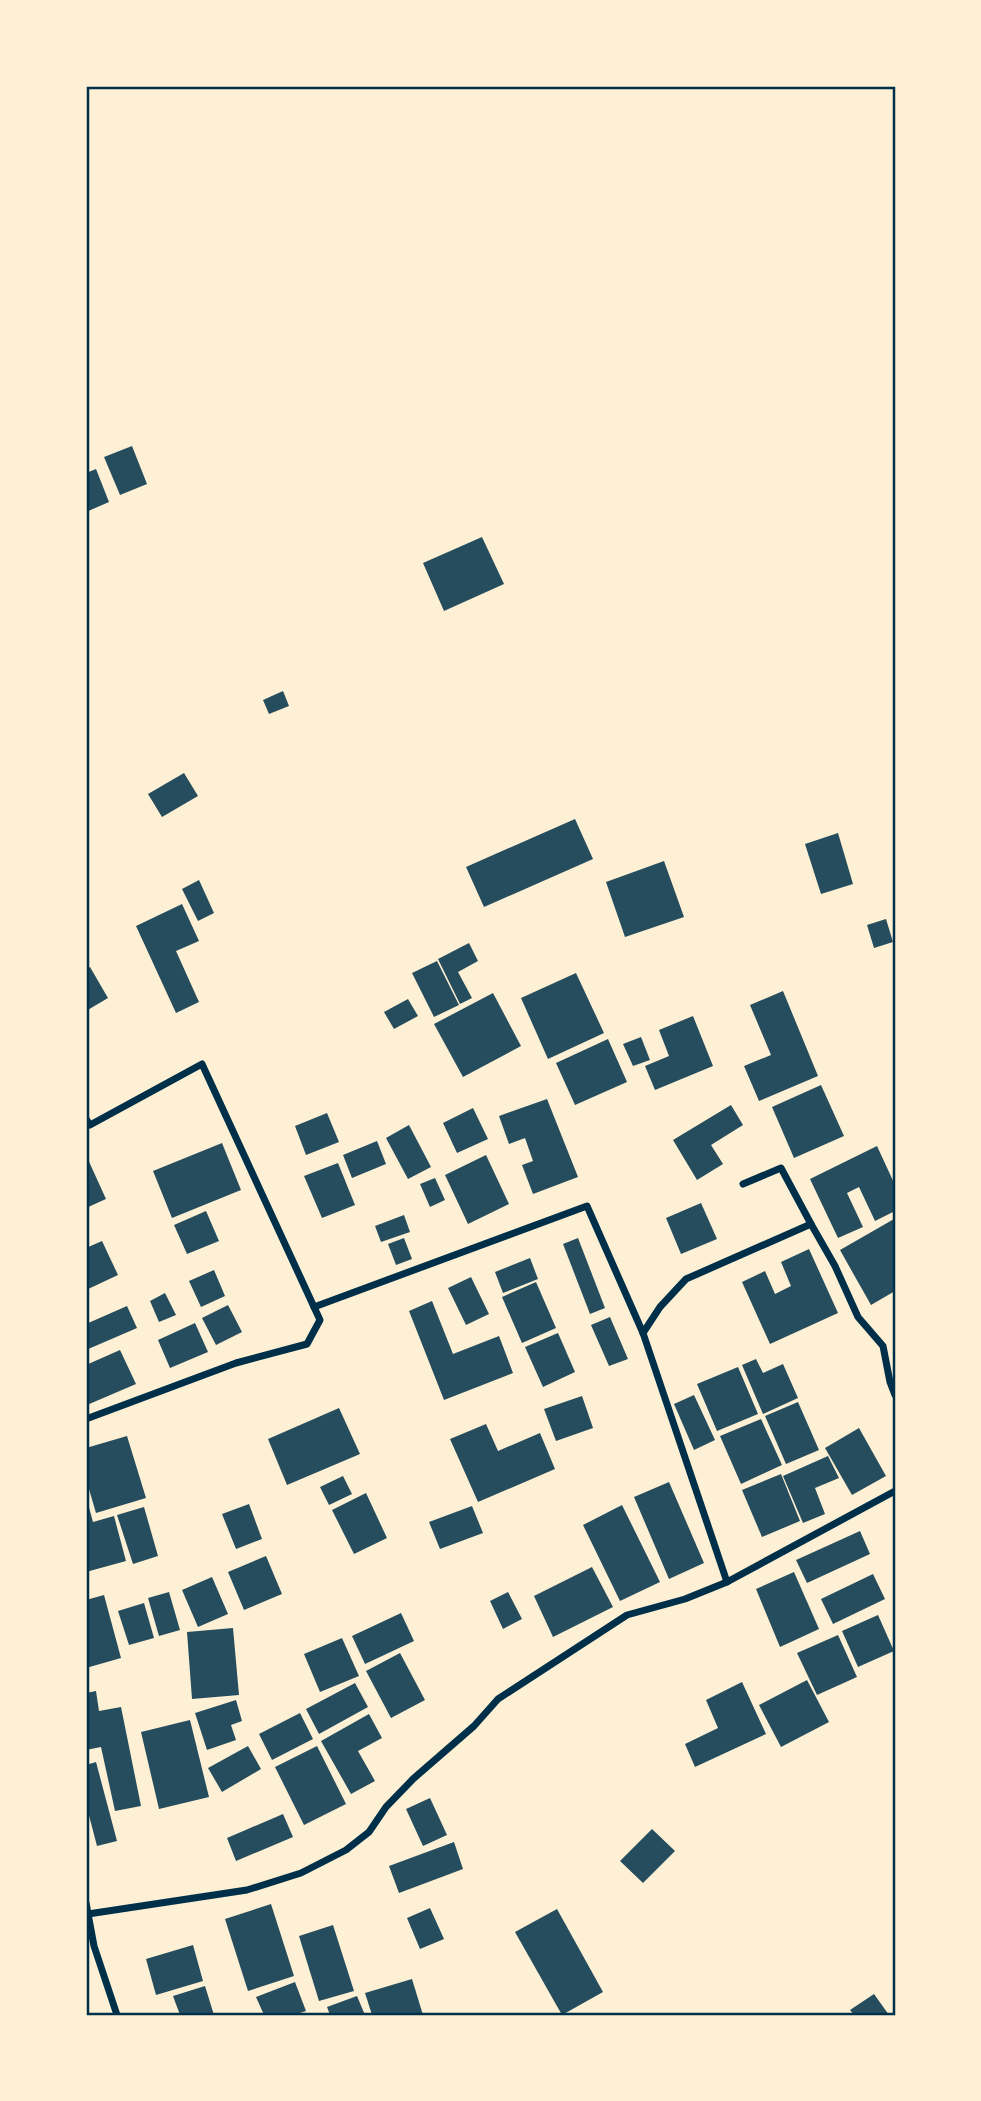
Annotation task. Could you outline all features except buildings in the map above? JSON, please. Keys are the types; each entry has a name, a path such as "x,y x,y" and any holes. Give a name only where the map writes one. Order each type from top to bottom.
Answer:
{"street":[{"path":"86,1119 90,1125 202,1064 320,1320 307,1344 236,1363 86,1419"},
{"path":"743,1184 781,1168 835,1266 858,1317 883,1346 895,1395"},
{"path":"314,1307 587,1206 643,1333 727,1582"},
{"path":"643,1333 660,1307 686,1279 811,1224"},
{"path":"88,1914 247,1890 301,1873 346,1850 369,1832 386,1807 412,1779 474,1726 498,1699 626,1615 685,1599 727,1582 895,1491"},
{"path":"86,1903 90,1948 117,2015"}]}
